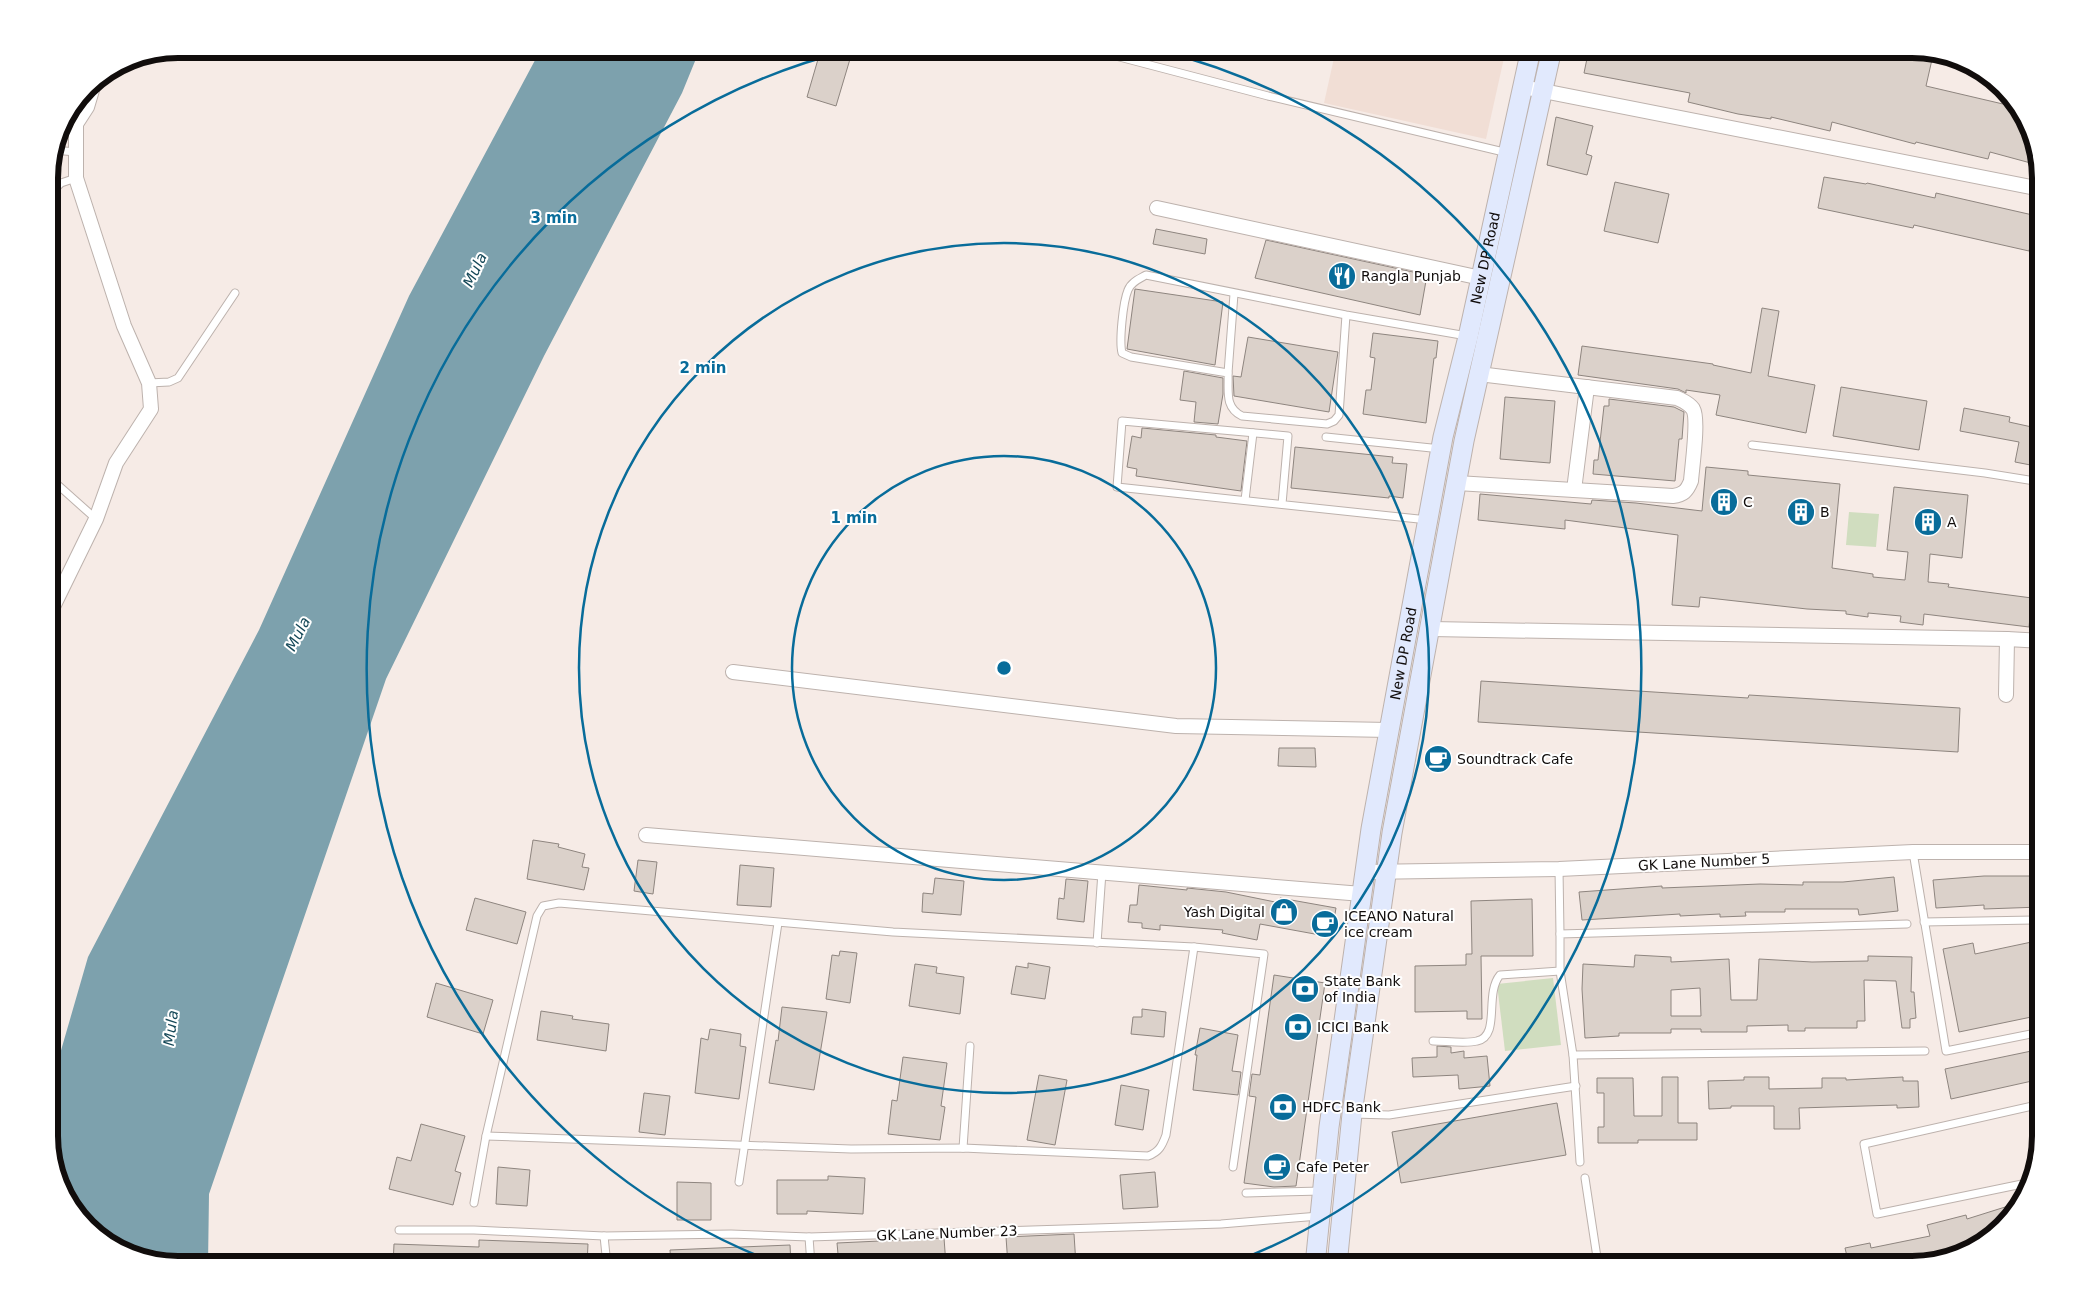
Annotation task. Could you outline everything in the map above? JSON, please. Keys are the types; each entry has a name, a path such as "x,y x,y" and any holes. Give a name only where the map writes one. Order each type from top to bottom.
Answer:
{"main road":[{"name":"New DP Road","path":"1316,1256 1330,1118 1371,829 1441,449 1529,58"},
{"name":"New DP Road","path":"1338,1256 1352,1114 1392,833 1457,482 1479,374 1550,58"}],"street":[{"path":"1524,87 2032,187"},
{"path":"58,597 96,519 116,463 151,409 149,383 124,326 76,178 76,124 87,107 91,95"},
{"path":"1157,208 1481,278"},
{"path":"1457,482 1673,496 1681,495 1688,489 1691,481 1696,421 1694,410 1688,402 1677,398 1479,374"},
{"path":"1574,490 1587,387"},
{"path":"1431,629 2007,639 2032,641"},
{"path":"2006,695 2007,639"},
{"path":"733,672 1176,726 1389,730"},
{"path":"646,836 1362,894"},
{"name":"GK Lane Number 5","path":"1366,872 1559,869 1913,852 2032,852"}],"lane":[{"path":"1123,58 1268,96 1508,153"},
{"path":"61,151 76,152"},
{"path":"58,186 61,183 76,178"},
{"path":"1228,373 1131,357 1122,353 1119,343 1128,290 1134,282 1146,275 1234,294 1468,336"},
{"path":"149,383 169,382 178,378 235,292"},
{"path":"1234,294 1228,373 1229,405 1234,412 1242,416 1327,424 1334,421 1339,415 1340,409 1346,315"},
{"path":"1282,504 1288,436 1122,421 1117,487 1428,520"},
{"path":"1245,500 1253,433"},
{"path":"1326,436 1441,449"},
{"path":"1752,444 1985,472 2032,480"},
{"path":"58,485 96,519"},
{"path":"1913,852 1946,1051 2032,1034"},
{"path":"1559,869 1560,971 1573,1056 1580,1162"},
{"path":"1097,943 1102,872"},
{"path":"474,1203 486,1136 536,916 543,906 559,903 893,932 1194,947 1264,954 1233,1167"},
{"path":"1924,922 2032,920"},
{"path":"739,1182 778,923"},
{"path":"1560,934 1907,924"},
{"path":"486,1136 851,1149 963,1148 1148,1156 1157,1152 1166,1136 1194,947"},
{"path":"1433,1041 1477,1041 1484,1037 1490,1029 1492,988 1500,976 1560,971"},
{"path":"963,1148 970,1046"},
{"path":"1573,1056 1925,1051"},
{"path":"1352,1114 1389,1115 1576,1086"},
{"path":"2022,1184 1877,1214 1864,1144 2032,1106"},
{"path":"1585,1178 1597,1256"},
{"path":"1246,1193 1322,1191"},
{"name":"GK Lane Number 23","path":"399,1230 474,1230 604,1236 731,1234 809,1237 1221,1224 1319,1216"},
{"path":"604,1236 606,1256"},
{"path":"809,1237 811,1256"}],"shaded area":[{"path":"1334,58 1504,58 1486,139 1324,103"}],"green space":[{"path":"1849,512 1879,514 1876,547 1846,545"},
{"path":"1553,978 1561,1045 1505,1051 1497,984"}],"water":[{"name":"Mula","path":"536,58 696,58 682,93 544,356 386,679 209,1194 208,1256 177,1256 146,1252 124,1244 98,1227 82,1210 67,1182 60,1160 58,1144 58,1061 88,957 259,630 409,296"}],"building":[{"path":"818,58 850,58 836,106 807,97"},
{"path":"1587,58 1913,58 1932,60 1926,86 2009,105 2023,132 2031,163 1990,152 1988,159 1916,142 1915,144 1832,122 1830,131 1771,117 1771,119 1738,114 1688,102 1690,93 1584,73"},
{"path":"1556,117 1593,126 1586,154 1592,156 1587,175 1547,165"},
{"path":"1824,177 1867,183 1935,198 1936,193 2032,215 2032,238 2029,251 1914,225 1913,228 1818,208"},
{"path":"1615,182 1669,194 1658,243 1604,231"},
{"path":"1156,229 1207,239 1205,254 1153,244"},
{"name":"Rangla Punjab","path":"1266,240 1427,275 1420,315 1255,278"},
{"path":"1135,289 1223,302 1215,365 1127,349"},
{"path":"1762,308 1779,311 1768,376 1815,385 1806,433 1716,415 1720,395 1686,390 1686,393 1678,389 1578,375 1582,346 1713,364 1751,373"},
{"path":"1373,333 1438,341 1426,423 1363,414 1366,390 1371,390 1375,358 1370,357"},
{"path":"1248,337 1338,352 1329,412 1234,396 1233,376 1241,377"},
{"path":"1184,371 1223,378 1223,394 1218,424 1194,422 1196,402 1180,400"},
{"path":"1841,387 1927,401 1919,450 1833,436"},
{"path":"1505,397 1555,401 1550,463 1500,459"},
{"path":"1609,399 1674,407 1684,412 1682,439 1679,439 1675,481 1593,474 1594,460 1598,460 1604,406 1609,406"},
{"path":"1964,408 2010,417 2009,422 2032,427 2032,465 2015,462 2019,442 1960,431"},
{"path":"1142,428 1216,435 1216,437 1247,441 1241,491 1136,476 1137,469 1127,467 1132,436 1141,438"},
{"path":"1295,447 1393,457 1392,463 1407,464 1403,498 1291,488"},
{"path":"1706,467 1748,471 1748,475 1840,484 1832,568 1873,574 1873,577 1905,580 1908,552 1887,550 1894,487 1968,495 1962,558 1930,554 1928,582 1949,584 1948,587 2032,598 2029,627 1924,614 1923,625 1900,622 1901,616 1868,613 1868,617 1846,614 1846,611 1807,609 1700,597 1699,607 1672,605 1678,535 1565,520 1565,529 1478,520 1480,494 1591,504 1592,500 1636,503 1702,511"},
{"path":"1481,681 1748,698 1749,695 1960,708 1958,752 1478,722"},
{"path":"1279,748 1315,748 1316,767 1278,766"},
{"path":"533,840 559,844 558,847 585,854 582,867 589,868 584,890 527,879"},
{"path":"638,860 657,862 653,894 634,891"},
{"path":"740,865 774,868 771,907 737,905"},
{"path":"1984,876 2032,876 2032,907 1984,909 1984,905 1936,908 1933,880"},
{"path":"1894,877 1898,911 1859,915 1858,909 1785,909 1785,912 1745,912 1746,916 1720,917 1720,914 1680,916 1680,914 1582,920 1579,892 1662,886 1662,888 1760,884 1803,885 1803,882 1843,882"},
{"path":"935,878 964,881 961,915 922,912 923,893 933,894"},
{"path":"1066,879 1088,881 1084,922 1057,919 1059,898 1064,899"},
{"path":"1139,885 1226,892 1280,903 1280,898 1336,908 1331,937 1260,924 1257,940 1222,933 1223,930 1160,925 1160,930 1142,928 1142,923 1128,922 1130,905 1137,905"},
{"path":"475,898 526,912 517,944 466,930"},
{"path":"1532,899 1533,956 1481,956 1482,1019 1467,1019 1467,1011 1415,1012 1415,966 1466,965 1466,954 1472,954 1471,901"},
{"path":"2032,942 2032,1017 1959,1032 1943,949 1973,943 1975,954"},
{"path":"840,951 857,953 850,1003 826,999 832,955 839,956"},
{"path":"1635,955 1671,957 1671,962 1729,959 1731,1000 1757,1000 1759,959 1812,962 1868,961 1868,956 1912,957 1911,992 1914,992 1916,1018 1910,1019 1910,1028 1902,1028 1896,981 1864,980 1865,1021 1857,1021 1857,1028 1805,1028 1805,1031 1788,1031 1788,1025 1747,1026 1747,1032 1701,1032 1701,1029 1671,1029 1671,1033 1619,1033 1619,1036 1585,1038 1582,989 1583,964 1634,967","holes":["1700,988 1701,1016 1671,1016 1671,990"]},
{"path":"1028,963 1050,967 1045,999 1011,994 1016,966 1028,968"},
{"path":"915,964 937,967 936,973 964,977 960,1014 909,1006"},
{"path":"1274,975 1325,983 1296,1186 1274,1187 1244,1183 1256,1097 1249,1096 1252,1074 1260,1075"},
{"path":"436,983 493,1000 483,1034 427,1017"},
{"path":"782,1007 827,1012 814,1090 769,1083 776,1040 778,1041"},
{"path":"1142,1009 1166,1012 1164,1037 1131,1034 1133,1017 1142,1017"},
{"path":"541,1011 573,1016 572,1019 609,1024 606,1051 537,1040"},
{"path":"1200,1028 1238,1035 1232,1071 1241,1072 1238,1095 1193,1090 1197,1055 1195,1055"},
{"path":"710,1029 741,1034 740,1046 746,1047 739,1099 695,1093 701,1038 708,1040"},
{"path":"1437,1046 1451,1047 1451,1053 1464,1051 1464,1058 1487,1056 1490,1086 1459,1089 1458,1075 1413,1077 1412,1058 1437,1057"},
{"path":"2032,1051 2032,1081 1951,1099 1945,1069"},
{"path":"903,1057 947,1063 941,1106 945,1107 940,1140 888,1134 892,1100 897,1101"},
{"path":"1039,1075 1067,1080 1055,1145 1027,1140"},
{"path":"1662,1077 1678,1077 1678,1123 1697,1123 1697,1140 1638,1140 1638,1143 1598,1143 1598,1127 1604,1127 1604,1093 1597,1093 1597,1078 1633,1078 1634,1116 1662,1116"},
{"path":"1744,1077 1769,1077 1769,1089 1822,1088 1822,1078 1846,1078 1846,1080 1903,1077 1903,1081 1918,1081 1919,1107 1897,1108 1897,1105 1799,1108 1800,1129 1774,1129 1774,1106 1731,1106 1731,1108 1709,1109 1708,1081 1744,1080"},
{"path":"1121,1085 1149,1090 1143,1130 1115,1125"},
{"path":"644,1093 670,1096 665,1135 639,1132"},
{"path":"1557,1103 1566,1155 1401,1183 1392,1132"},
{"path":"421,1124 465,1136 455,1171 461,1173 453,1205 389,1189 397,1157 411,1161"},
{"path":"498,1167 530,1170 527,1206 496,1204"},
{"path":"1155,1172 1158,1207 1123,1209 1120,1175"},
{"path":"828,1176 865,1178 863,1214 807,1211 807,1214 777,1214 777,1180 828,1180"},
{"path":"677,1182 711,1183 711,1220 677,1220"},
{"path":"2011,1205 1986,1232 1973,1240 1944,1252 1913,1256 1847,1256 1845,1248 1870,1243 1871,1248 1930,1236 1927,1225 1966,1215 1967,1219"},
{"path":"1074,1234 1075,1256 1007,1256 1006,1237"},
{"path":"944,1238 945,1256 838,1256 837,1243"},
{"path":"479,1240 588,1244 587,1256 393,1256 394,1244 479,1247"},
{"path":"790,1245 791,1256 670,1256 670,1250"}],"place":[{"name":"Rangla Punjab","path":"1342,276"},
{"name":"C","path":"1724,502"},
{"name":"B","path":"1801,512"},
{"name":"A","path":"1928,522"},
{"name":"Soundtrack Cafe","path":"1438,759"},
{"name":"Yash Digital","path":"1284,912"},
{"name":"ICEANO Natural ice cream","path":"1325,924"},
{"name":"State Bank of India","path":"1305,989"},
{"name":"ICICI Bank","path":"1298,1027"},
{"name":"HDFC Bank","path":"1283,1107"},
{"name":"Cafe Peter","path":"1277,1167"}]}
